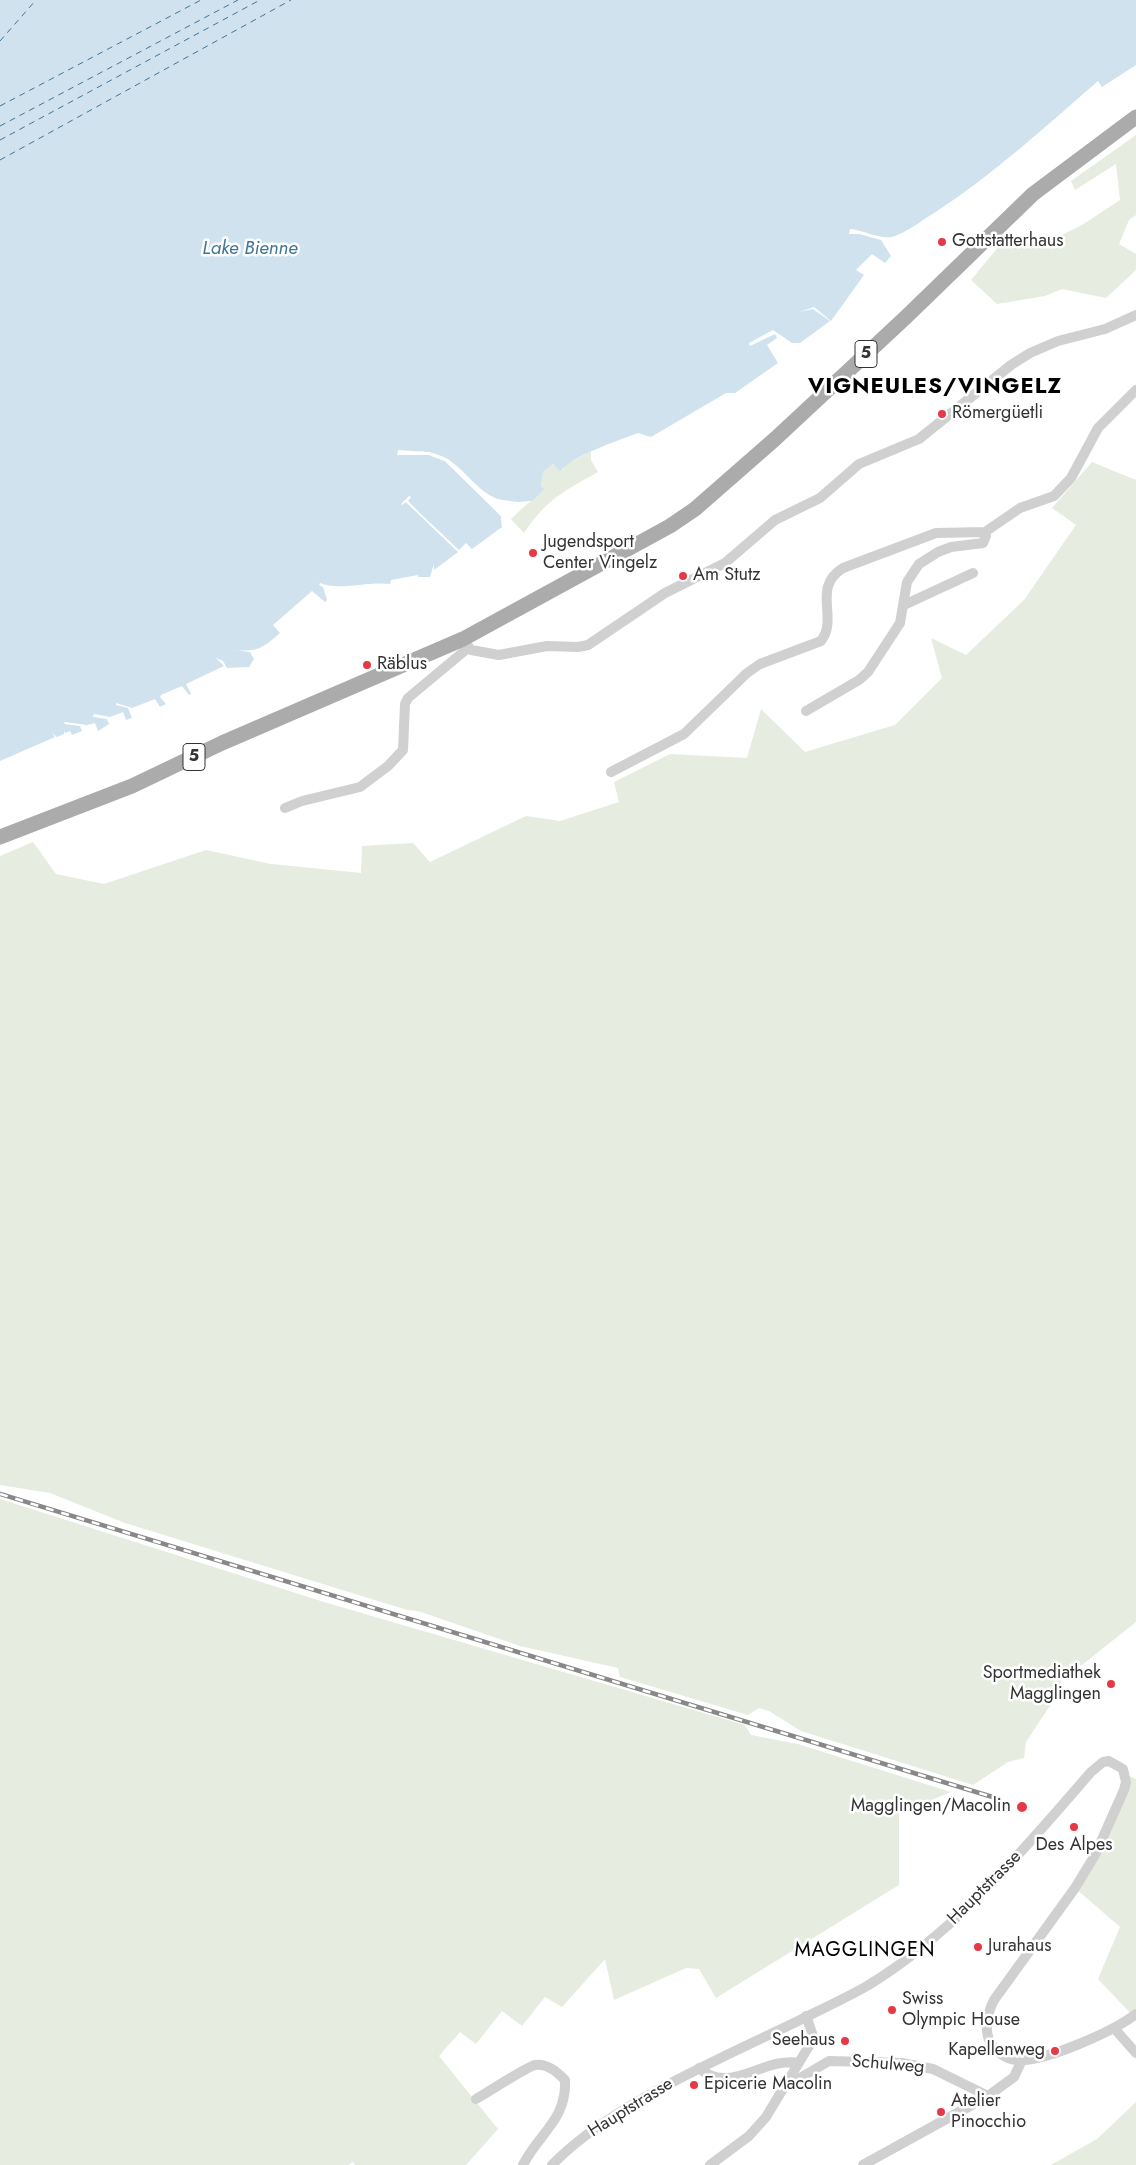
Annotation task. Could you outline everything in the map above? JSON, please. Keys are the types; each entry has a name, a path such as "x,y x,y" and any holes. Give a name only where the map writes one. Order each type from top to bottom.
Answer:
{"main road":[{"name":"5","path":"0,837 132,786 222,743 466,643 648,540 695,509 768,446 906,317 1032,194 1136,117"}],"street":[{"path":"285,808 319,796 351,791 388,766 402,753 405,744 404,704 466,643 499,655 547,646 578,647 588,645 665,593 725,564 775,520 820,498 859,464 919,439 1011,365 1030,353 1058,341 1105,329 1136,316"},
{"path":"611,772 684,734 747,673 760,664 821,641 826,630 827,586 837,571 936,533 985,532 1020,508 1060,492 1071,478 1098,428 1136,390"},
{"path":"806,711 864,677 897,630 904,605 907,582 919,564 938,552 951,547 982,543 985,532"},
{"path":"904,605 973,573"},
{"name":"Hauptstrasse","path":"552,2165 579,2141 622,2110 699,2068 869,1984 932,1939 989,1886 1091,1772 1103,1762 1114,1762 1123,1769 1126,1782 1095,1855 1075,1888 994,2000 988,2015 986,2031 994,2048 1010,2059 1022,2060"},
{"path":"863,2165 988,2096 1014,2077 1022,2060 1085,2042 1114,2028 1136,2014"},
{"path":"710,2165 757,2128 788,2082 811,2038 811,2028 806,2016"},
{"path":"1114,2028 1136,2053"},
{"name":"Schulweg","path":"788,2082 795,2081 829,2061 902,2063 933,2069 988,2096"},
{"path":"699,2068 707,2075 716,2079 730,2079 779,2062 799,2063"},
{"path":"476,2099 533,2065 546,2066 565,2080 566,2093 561,2109 550,2130 523,2165"}],"shaded area":[{"path":"1136,135 1136,215 1129,220 1119,244 1136,254 1136,270 1106,298 1062,289 1045,296 997,304 971,280 1004,240 1047,242 1082,225 1120,200 1116,164 1075,190 1071,181"},
{"path":"591,451 591,460 598,472 556,497 540,512 524,533 511,519 543,489 541,486 543,472 553,464 560,472 567,464"},
{"path":"1092,462 1136,480 1136,1622 1082,1665 1062,1677 1059,1692 1026,1742 1024,1758 1008,1762 973,1785 801,1731 769,1711 759,1708 748,1715 620,1677 618,1668 520,1646 418,1611 407,1610 125,1523 50,1493 0,1485 0,856 33,842 56,874 104,884 206,850 271,864 361,873 362,846 413,843 430,862 526,816 560,821 619,802 614,782 670,754 747,758 761,709 805,752 895,725 942,678 931,638 966,655 1024,600 1076,525 1052,508"},
{"path":"0,1499 324,1602 745,1725 751,1735 798,1744 951,1792 899,1813 899,1885 716,1998 699,1969 686,1968 614,2000 605,1959 562,2007 545,1997 522,2026 502,2011 476,2044 460,2032 439,2056 498,2129 466,2165 355,2165 353,2162 348,2165 0,2165"},
{"path":"1125,1774 1136,1779 1136,2019 1098,1979 1120,1927 1075,1888 1083,1876"},
{"path":"1136,2102 1136,2165 1051,2165 1097,2139"}],"water":[{"name":"Lake Bienne","path":"0,0 1136,0 1136,65 1102,87 1098,81 999,165 958,196 906,231 895,236 884,237 850,229 849,234 859,234 881,240 891,256 885,263 872,254 856,270 864,275 831,321 814,307 799,312 813,309 830,321 800,343 792,343 773,330 749,343 750,346 775,334 777,338 767,345 778,363 735,393 726,393 651,437 638,433 608,444 574,460 560,472 553,464 543,472 541,486 544,489 532,501 512,502 497,499 485,492 455,464 443,457 428,452 398,455 429,455 445,461 501,516 502,527 472,549 466,543 459,550 407,501 458,552 434,570 434,564 430,577 418,577 418,575 391,580 390,584 336,586 320,583 319,585 323,587 327,600 325,602 312,591 273,625 280,633 264,646 254,650 233,650 250,652 254,659 249,667 227,668 223,661 216,658 224,666 186,684 191,694 189,695 182,686 161,695 160,697 166,704 160,707 155,699 132,708 116,703 116,705 128,708 132,718 126,720 123,712 110,717 94,714 93,717 107,719 109,724 98,731 95,723 87,725 64,722 65,724 80,726 82,731 72,735 70,731 65,733 64,730 64,734 57,737 52,733 55,737 0,761"}],"pier":[{"path":"398,450 427,452 448,459 489,497 518,502 532,501 525,504 503,503 488,499 478,490 503,515 504,525 502,527 501,516 445,461 429,455 397,455"},
{"path":"409,496 411,497 408,501 458,552 406,502 401,504"}],"ferry route":[{"path":"0,41 36,0"},
{"path":"0,106 201,0"},
{"path":"0,126 238,0"},
{"path":"0,140 260,0"},
{"path":"0,160 291,0"}],"railway":[{"path":"0,1494 999,1799"}],"place":[{"name":"Gottstatterhaus","path":"942,242"},
{"name":"Römergüetli","path":"942,414"},
{"name":"Jugendsport Center Vingelz","path":"533,553"},
{"name":"Am Stutz","path":"683,576"},
{"name":"Räblus","path":"367,665"},
{"name":"Sportmediathek Magglingen","path":"1111,1684"},
{"name":"Magglingen/Macolin","path":"1022,1807"},
{"name":"Des Alpes","path":"1074,1827"},
{"name":"Jurahaus","path":"978,1947"},
{"name":"Swiss Olympic House","path":"892,2010"},
{"name":"Seehaus","path":"845,2041"},
{"name":"Kapellenweg","path":"1055,2051"},
{"name":"Epicerie Macolin","path":"694,2085"},
{"name":"Atelier Pinocchio","path":"941,2112"}],"district":[{"name":"VIGNEULES/VINGELZ","path":"935,388"},
{"name":"MAGGLINGEN","path":"865,1951"}]}
